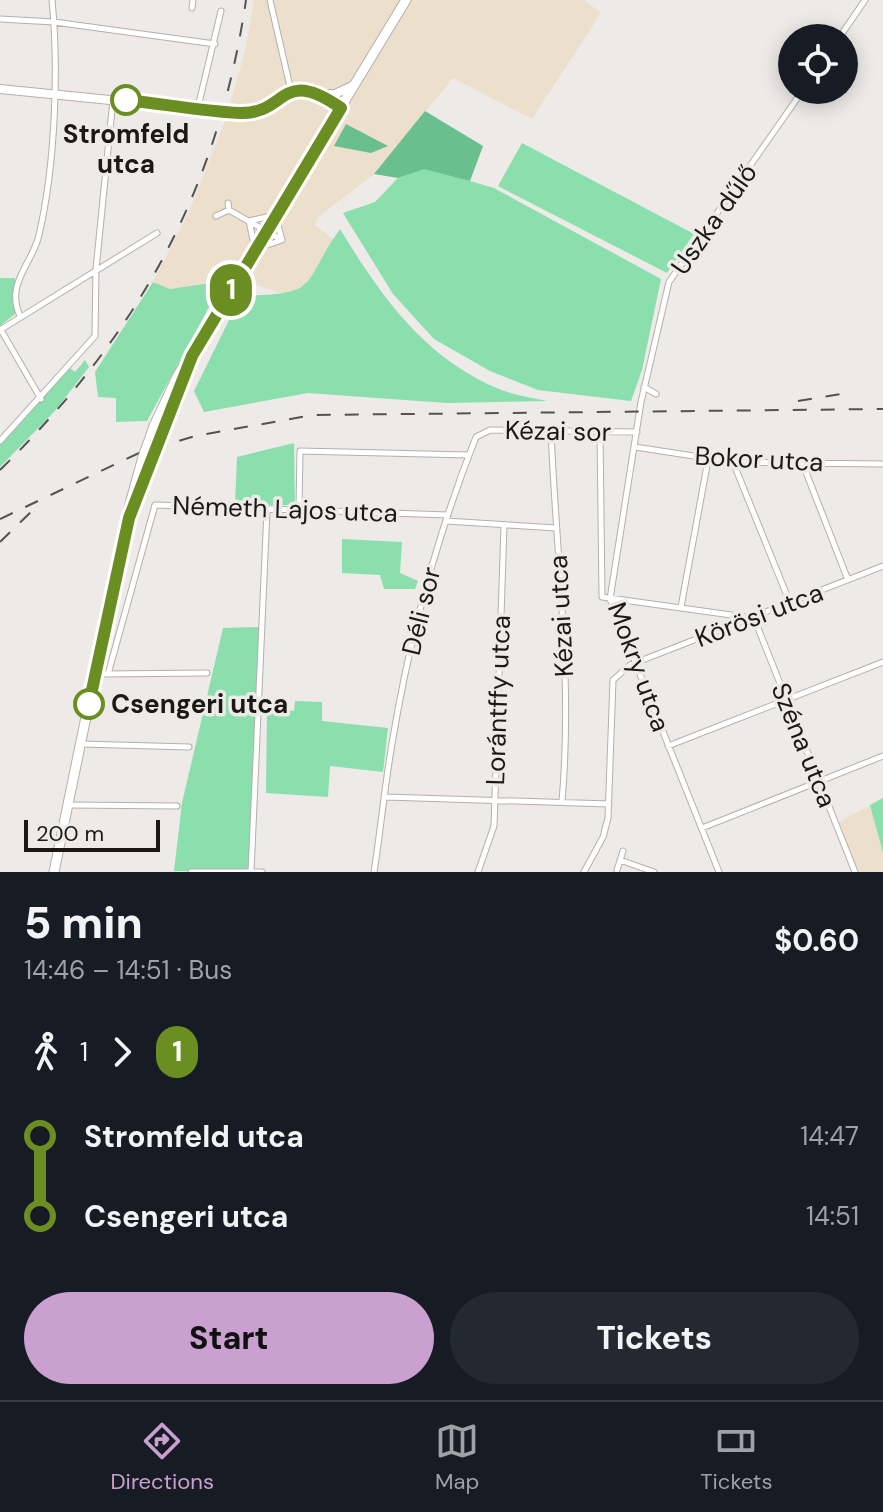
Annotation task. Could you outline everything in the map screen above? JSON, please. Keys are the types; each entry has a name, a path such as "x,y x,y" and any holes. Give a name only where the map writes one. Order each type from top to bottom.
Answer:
{"main road":[{"path":"54,872 129,518 178,375 406,0"}],"street":[{"path":"20,316 18,278 39,234 56,94 52,0"},
{"path":"192,8 193,0"},
{"path":"270,0 291,91"},
{"path":"849,24 865,0"},
{"path":"198,107 221,11"},
{"path":"0,19 54,22 215,44"},
{"path":"0,89 250,112 291,91 306,89 335,94 354,85"},
{"path":"320,93 341,108"},
{"path":"0,441 95,336 96,269 113,99"},
{"name":"Uszka dűlő","path":"641,406 669,282 793,104"},
{"path":"216,216 229,206 283,241"},
{"path":"249,221 275,215 283,241"},
{"path":"249,221 255,249 283,241"},
{"path":"41,399 0,330 157,233"},
{"path":"644,387 656,394"},
{"name":"Mokry utca","path":"641,406 610,599 719,872"},
{"name":"Kézai utca","path":"551,431 566,707 562,801"},
{"name":"Kézai sor","path":"479,432 637,432"},
{"name":"Déli sor","path":"374,872 398,710 447,518 479,432"},
{"path":"600,432 602,597 754,618"},
{"name":"Bokor utca","path":"635,447 733,462 883,464"},
{"path":"299,509 300,451 469,455"},
{"path":"681,607 708,460"},
{"path":"733,462 790,603"},
{"path":"802,462 848,580"},
{"name":"Németh Lajos utca","path":"108,674 155,505 299,509 556,528"},
{"path":"251,872 267,510"},
{"name":"Lorántffy utca","path":"478,872 494,826 504,526"},
{"name":"Körösi utca","path":"636,665 883,566"},
{"name":"Széna utca","path":"754,618 855,872"},
{"path":"668,746 883,662"},
{"path":"584,872 603,837 609,804 613,680 630,665 636,665"},
{"path":"93,679 108,674 207,673"},
{"path":"81,743 189,747"},
{"path":"701,828 883,756"},
{"path":"386,797 609,804"},
{"path":"68,805 177,806"},
{"path":"617,870 623,851"},
{"path":"620,860 654,872"},
{"path":"191,872 262,872"}],"shaded area":[{"path":"254,0 584,0 601,13 532,119 453,78 374,174 317,218 315,225 335,240 314,278 288,295 245,281 170,289 153,282 188,214 225,121 245,51"},
{"path":"870,805 883,853 883,872 856,872 836,824"}],"green space":[{"path":"425,111 483,146 470,181 424,169 398,178 374,174"},
{"path":"346,124 388,146 371,153 334,146"},
{"path":"522,143 694,234 667,273 498,186"},
{"path":"425,168 494,188 661,279 642,370 631,401 538,390 490,371 434,339 393,294 343,213 375,202 398,178"},
{"path":"340,229 389,301 448,360 499,389 548,401 447,403 308,393 204,412 194,391 241,296 285,293 306,283"},
{"path":"0,278 15,278 15,314 0,326"},
{"path":"153,282 170,289 218,282 214,298 147,421 116,422 116,398 98,397 95,372"},
{"path":"85,360 89,367 54,412 0,467 0,444 70,368 75,372"},
{"path":"294,443 295,505 235,505 237,457"},
{"path":"342,539 402,542 400,573 418,581 415,589 384,589 380,575 342,573"},
{"path":"259,627 251,872 174,871 182,803 223,628"},
{"path":"295,701 322,702 322,721 388,728 383,772 330,766 328,797 266,793 267,709 294,711"},
{"path":"883,798 883,853 870,805"}],"railway":[{"path":"0,470 49,419 92,367 131,313 164,256 192,197 215,135 233,70 246,0"},
{"path":"798,401 853,392"},
{"path":"0,519 139,453 195,436 313,415 883,409"},
{"path":"0,542 37,506"}],"bus line":[{"name":"1","path":"89,704 129,518 175,396 192,356 341,108 320,93 306,89 291,91 259,109 240,113 126,100"}],"place":[{"name":"Stromfeld utca","path":"126,100"},
{"name":"Csengeri utca","path":"89,704"}]}
